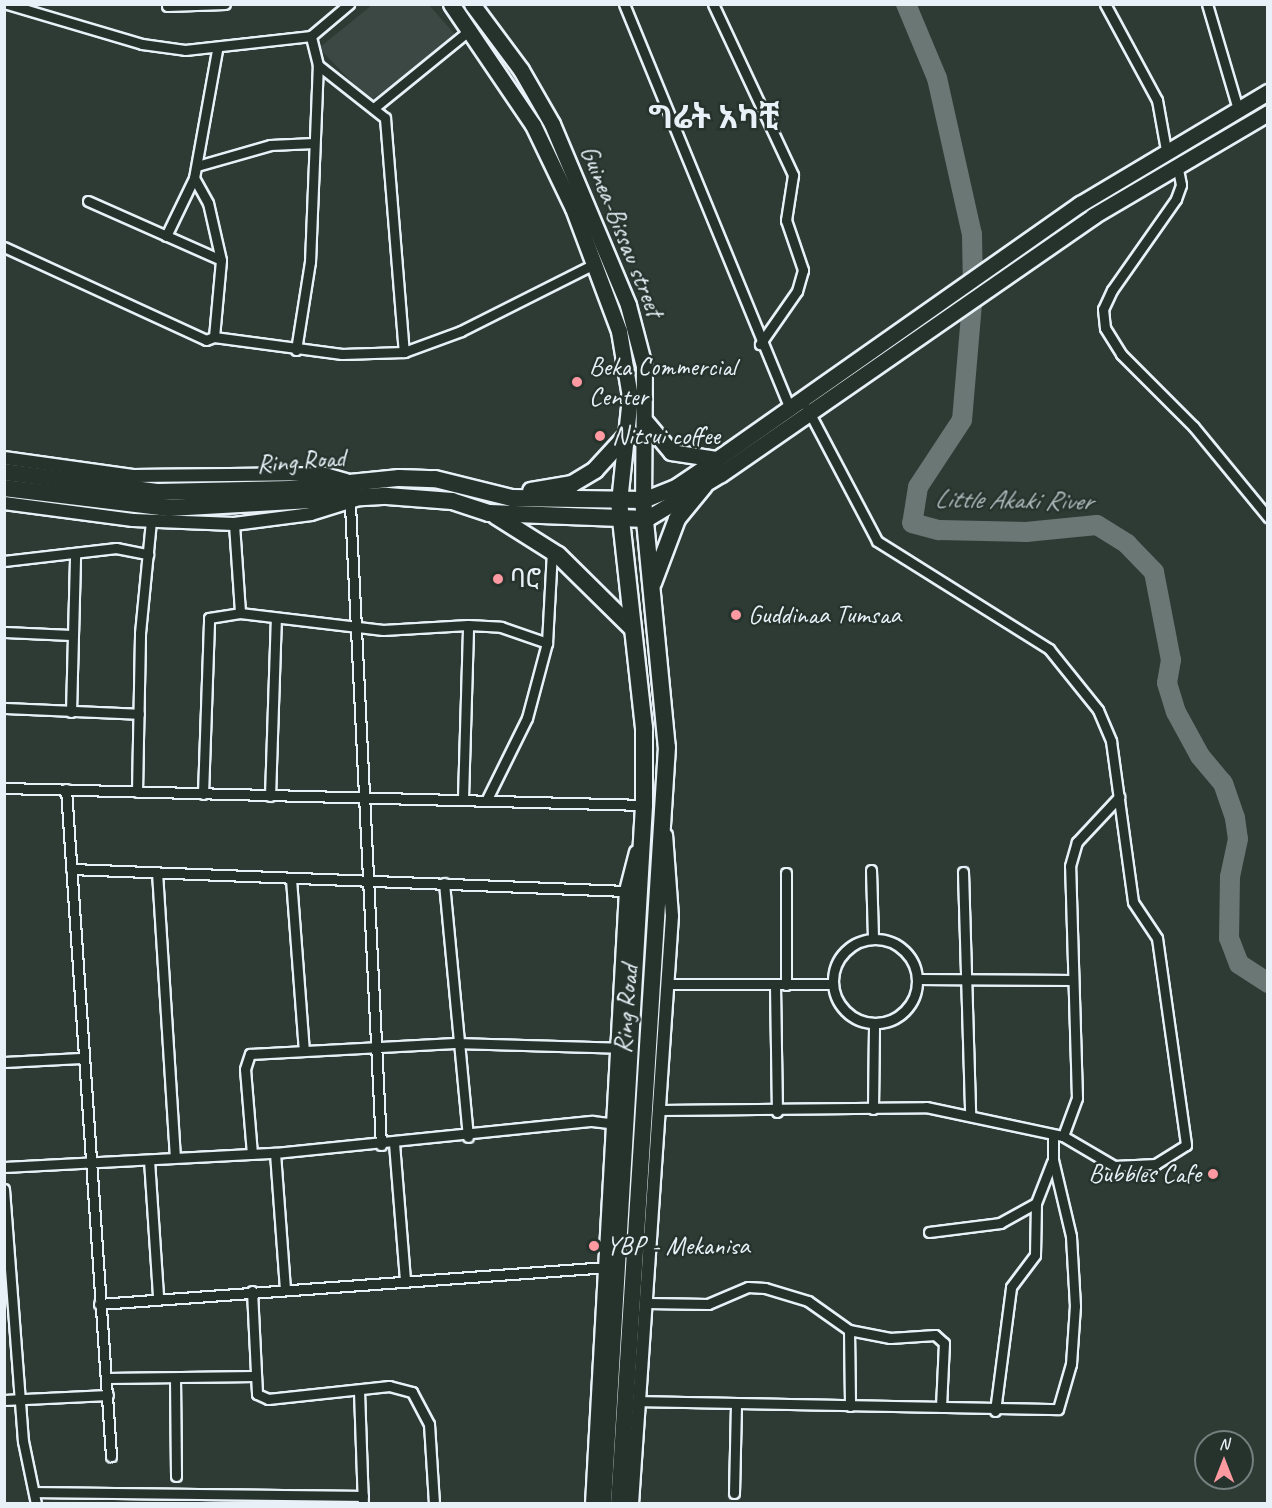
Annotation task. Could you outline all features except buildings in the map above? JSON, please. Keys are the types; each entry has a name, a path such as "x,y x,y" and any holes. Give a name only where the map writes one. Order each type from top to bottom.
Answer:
{"highway":[{"path":"491,492 572,484 595,470 628,434"},
{"name":"Ring Road","path":"4,472 159,492 428,498 489,513 618,521 646,519"},
{"name":"Ring Road","path":"4,488 169,508 354,495 435,479 491,492 619,502 643,500 650,593 667,747 619,1503"},
{"path":"650,593 678,519 704,486"},
{"name":"Ring Road","path":"603,1503 644,805 644,728 618,521 619,502"},
{"path":"489,513 552,552 631,627"}],"main road":[{"path":"451,4 471,29 533,124 594,264 626,359 628,434 619,502"},
{"name":"Guinea-Bissau street","path":"472,4 530,83 587,197 636,328 646,422 643,500"},
{"path":"643,500 717,459 795,403 1166,150 1268,92"},
{"path":"646,519 704,486 923,334 1014,275 1093,216 1177,164 1268,113"},
{"path":"646,422 670,452 717,459"}],"street":[{"path":"7,4 142,44 217,50 311,36 349,4"},
{"path":"167,6 225,4"},
{"path":"624,4 760,344 795,403 809,412 877,541 1015,624 1050,649 1077,680 1098,710 1111,741 1132,902 1157,938 1186,1145 1156,1164 1114,1166 1058,1136 970,1113 873,1109 777,1112 661,1110"},
{"path":"714,4 793,175 786,220 802,270 797,291 760,344"},
{"path":"1105,4 1157,100 1166,150"},
{"path":"1207,4 1238,109"},
{"path":"375,107 471,29"},
{"path":"296,350 310,262 318,64 311,36"},
{"path":"166,236 194,178 217,50"},
{"path":"318,64 375,107 388,133 404,352"},
{"path":"197,166 270,146 314,142"},
{"path":"1177,164 1181,185 1176,199 1112,290 1103,309 1105,328 1121,354 1194,427 1268,517"},
{"path":"194,178 208,203 221,260 214,337"},
{"path":"88,201 221,260"},
{"path":"4,247 194,338 214,337 296,350 404,352 461,331 594,264"},
{"path":"4,458 133,476 325,474 354,495"},
{"path":"4,503 151,520 234,524 354,495"},
{"path":"354,495 355,624 381,1145"},
{"path":"137,792 139,714 151,520"},
{"path":"234,524 240,613"},
{"path":"4,561 75,557 116,548 148,554"},
{"path":"488,799 527,718 547,643 552,552"},
{"path":"71,712 75,557"},
{"path":"203,794 209,618 240,613 355,624 383,630 468,625 501,627 547,643"},
{"path":"270,796 276,618"},
{"path":"463,798 468,625"},
{"path":"4,632 72,635"},
{"path":"4,708 139,714"},
{"path":"4,788 270,796 463,798 644,805"},
{"path":"66,789 81,1058 99,1304 107,1378 111,1456"},
{"path":"995,1411 1011,1287 1035,1255 1036,1203 1053,1160 1058,1136 1077,1098 1071,866 1077,842 1119,797"},
{"path":"632,1503 661,1110 673,886 664,820"},
{"path":"592,1503 608,1267 626,891 643,827"},
{"path":"71,869 626,891"},
{"path":"871,870 873,938"},
{"path":"157,872 175,1157"},
{"path":"963,872 970,1113"},
{"path":"786,873 786,985"},
{"path":"291,879 304,1051"},
{"path":"444,883 455,1043 468,1137"},
{"path":"873,938 909,954 918,979 917,993 901,1016 874,1024 850,1016 832,984 840,957 873,938"},
{"path":"918,979 1073,980"},
{"path":"667,984 832,984"},
{"path":"775,985 777,1112"},
{"path":"873,1109 874,1024"},
{"path":"252,1154 245,1059 250,1054 455,1043 619,1048"},
{"path":"4,1062 81,1058"},
{"path":"4,1167 275,1153 468,1137 592,1121 615,1124"},
{"path":"394,1143 405,1281"},
{"path":"275,1153 285,1288"},
{"path":"148,1160 158,1297"},
{"path":"638,1401 941,1407 995,1411 1058,1409 1067,1383 1075,1323 1073,1265 1053,1160"},
{"path":"4,1189 21,1399 36,1503"},
{"path":"929,1232 1000,1223 1036,1203"},
{"path":"99,1304 158,1297 608,1267"},
{"path":"648,1303 708,1304 748,1287 765,1288 808,1301 849,1330 890,1338 940,1337 941,1407"},
{"path":"252,1291 256,1394 268,1399 401,1387 420,1400 429,1424 434,1503"},
{"path":"849,1330 850,1406"},
{"path":"107,1378 255,1376"},
{"path":"175,1378 176,1476"},
{"path":"34,1492 184,1493 363,1500 359,1390"},
{"path":"4,1400 108,1395"},
{"path":"734,1493 736,1403"},
{"path":"184,1493 186,1503"}],"shaded area":[{"path":"372,5 429,5 458,38 370,101 319,48"}],"waterway":[{"name":"Little Akaki River","path":"906,4 937,78 972,234 973,292 962,420 918,487 912,523 939,530 1026,532 1097,525 1127,544 1154,572 1171,660 1167,683 1176,712 1200,756 1223,783 1235,818 1238,839 1230,877 1229,938 1239,964 1268,983"}],"place":[{"name":"Beka Commercial Center","path":"577,382"},
{"name":"Nitsui coffee","path":"600,436"},
{"name":"ባሮ","path":"498,579"},
{"name":"Guddinaa Tumsaa","path":"736,615"},
{"name":"Bubbles Cafe","path":"1213,1174"},
{"name":"YBP - Mekanisa","path":"594,1246"}],"district":[{"name":"ግሬት አካቺ","path":"714,118"}]}
